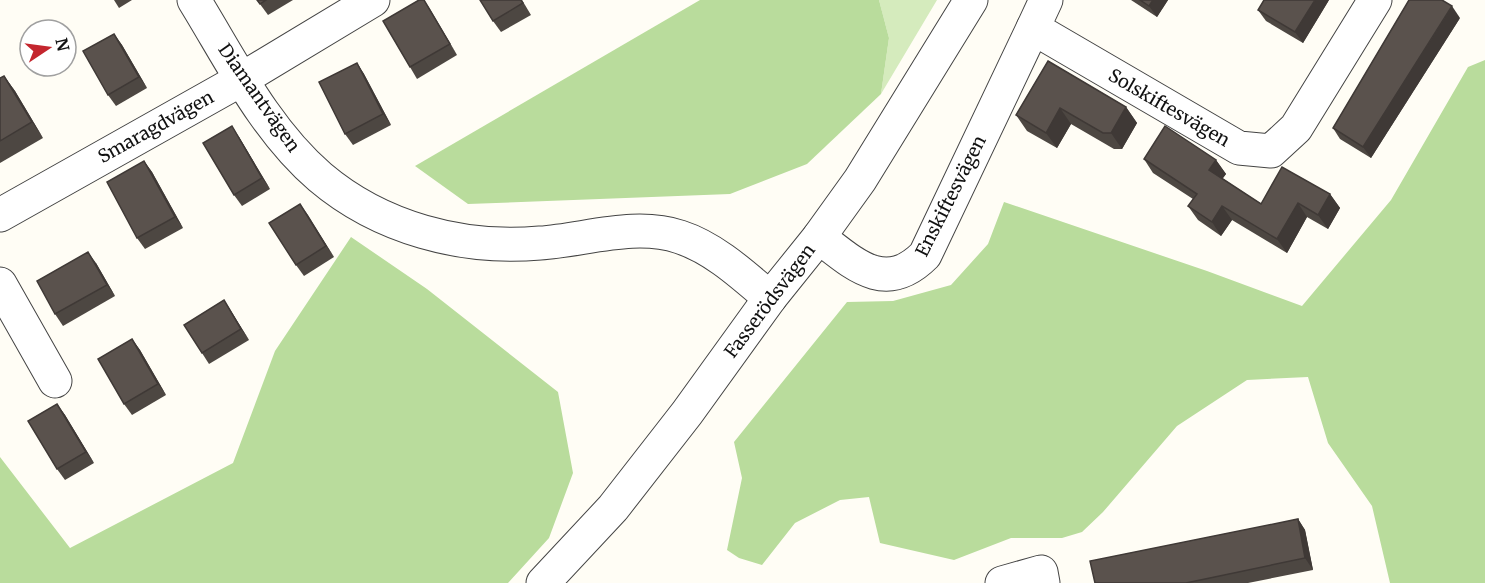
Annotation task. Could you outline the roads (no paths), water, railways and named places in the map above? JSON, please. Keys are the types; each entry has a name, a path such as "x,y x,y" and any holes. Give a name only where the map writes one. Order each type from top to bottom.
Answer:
{"street":[{"name":"Diamantvägen","path":"194,0 242,79 288,146 321,178 369,210 402,225 454,241 539,244 629,231 679,237 735,268 770,298"},
{"name":"Smaragdvägen","path":"0,215 242,79 373,0"},
{"name":"Fasserödsvägen","path":"543,583 613,508 687,413 770,298 819,237 860,180 971,0"},
{"name":"Solskiftesvägen","path":"1039,14 1239,148 1271,151 1296,128 1376,0"},
{"name":"Enskiftesvägen","path":"819,237 858,267 875,274 899,272 916,264 925,255 1039,14"},
{"path":"0,284 55,381"},
{"path":"1002,583 1041,572 1043,583"}]}
